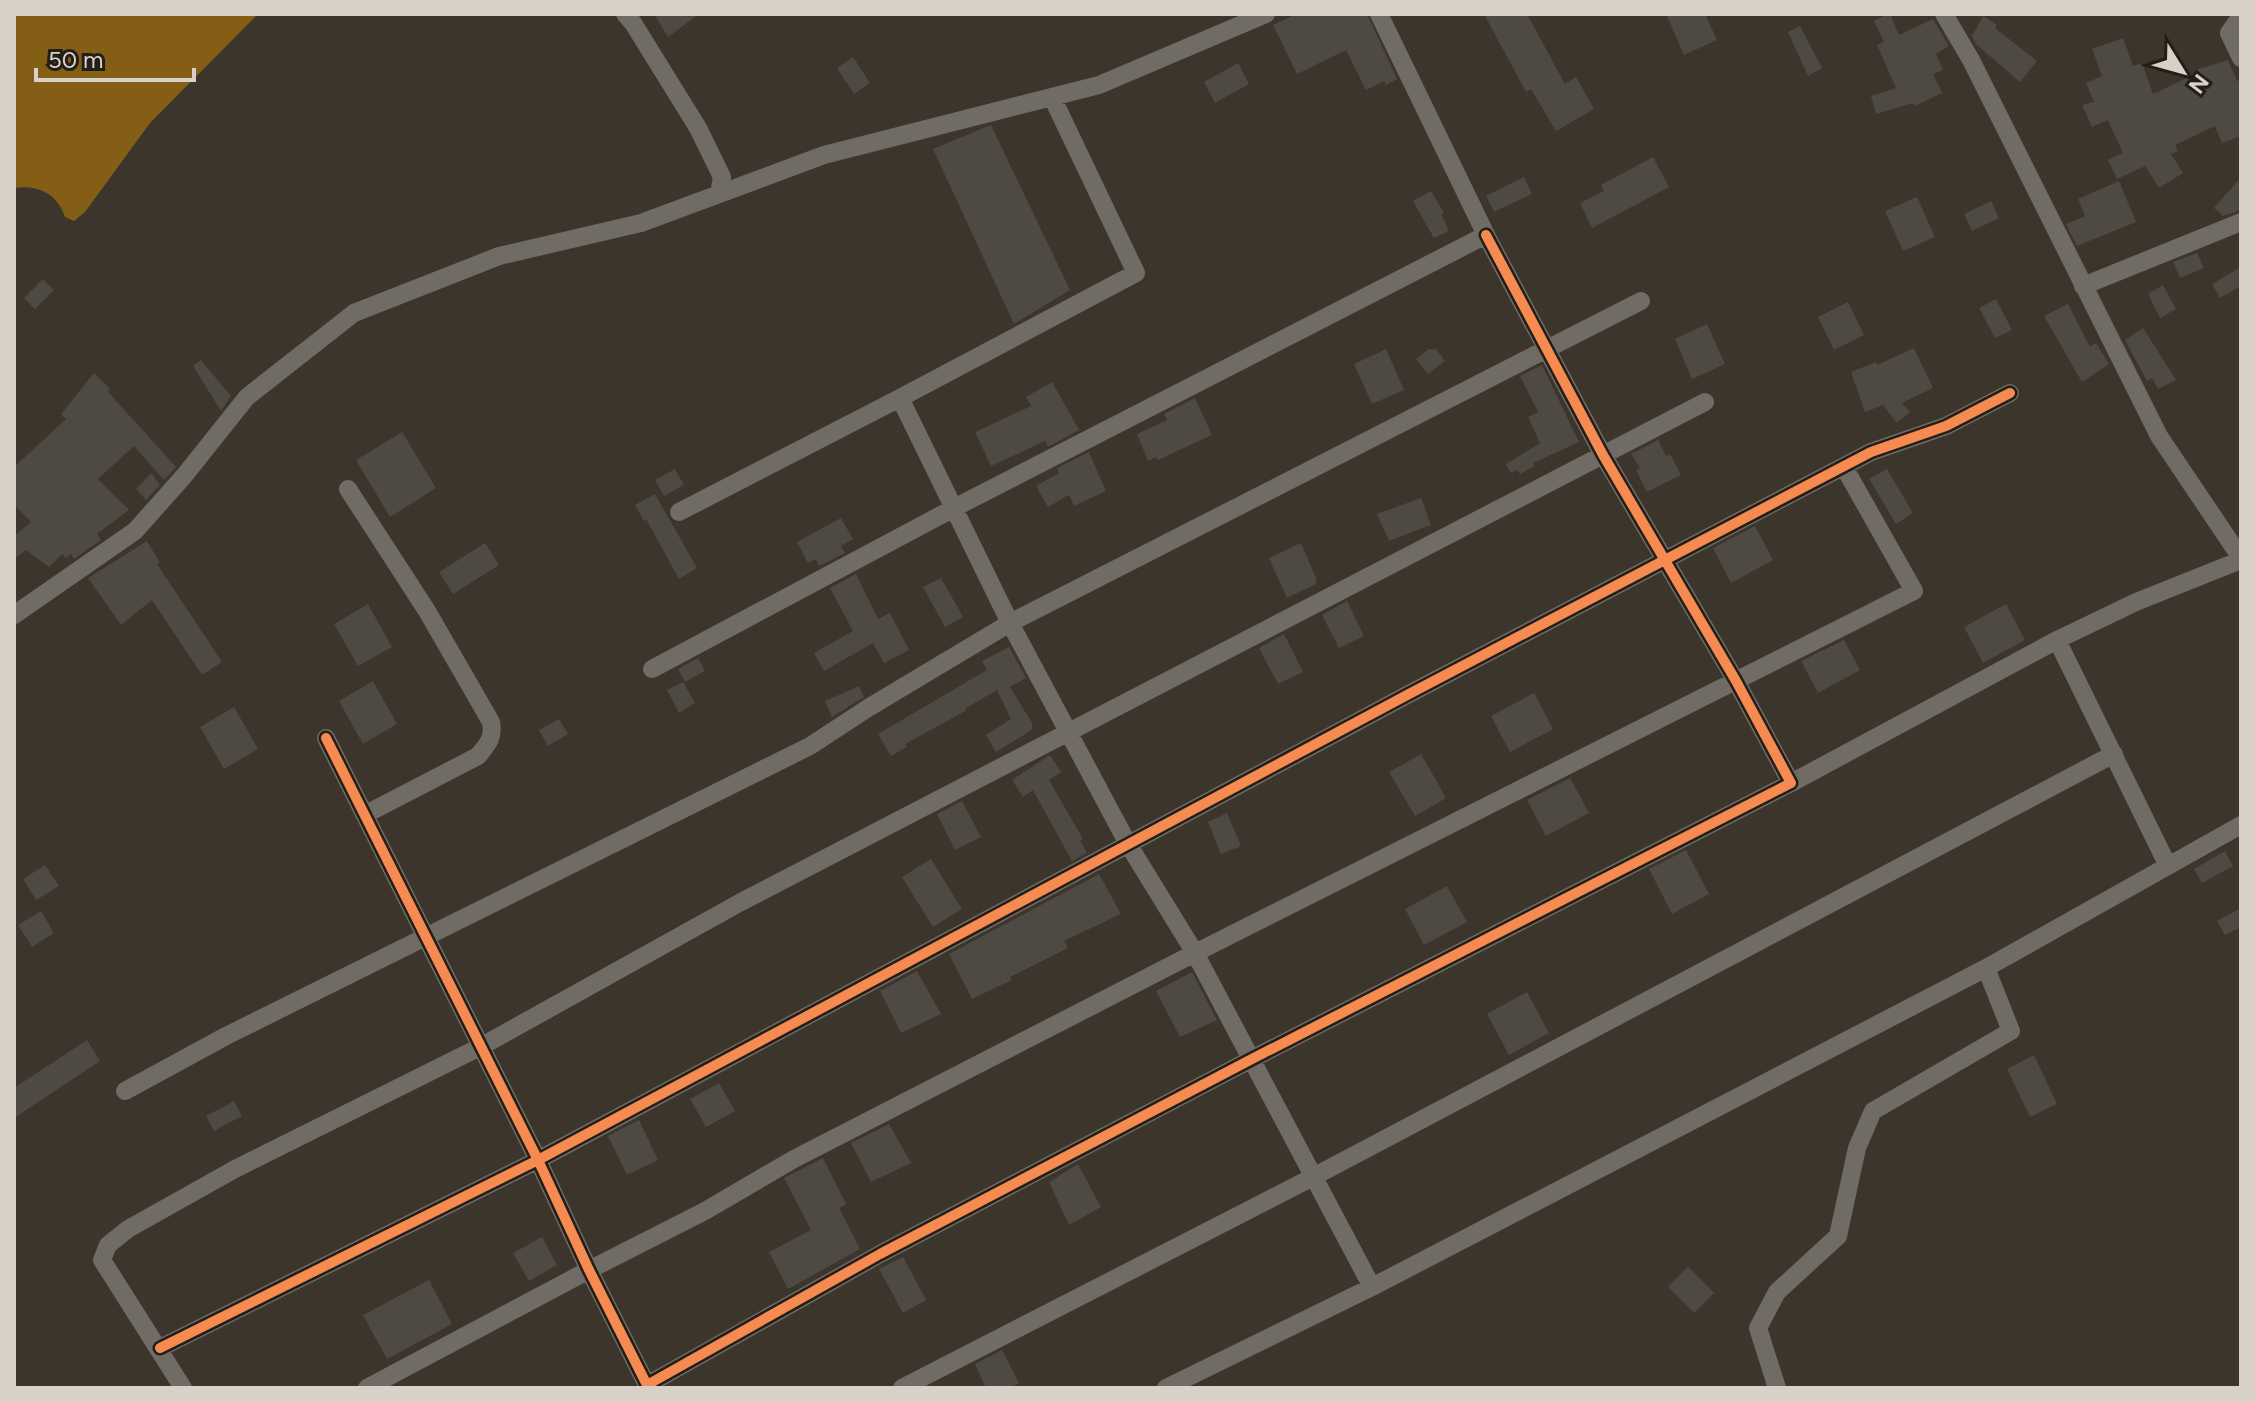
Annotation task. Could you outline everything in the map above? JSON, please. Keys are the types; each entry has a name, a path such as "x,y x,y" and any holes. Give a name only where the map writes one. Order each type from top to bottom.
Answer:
{"street":[{"path":"625,14 698,128 722,177 719,194"},
{"path":"14,615 135,531 247,397 354,313 499,256 641,223 824,155 1099,85 1266,14"},
{"path":"1379,14 1486,235 1546,350 1791,783"},
{"path":"326,738 538,1160 646,1387 880,1254 1250,1060 1791,783 2057,640 2136,602 2241,559 2159,436 1971,60 1944,14"},
{"path":"2241,15 2229,33 2241,58"},
{"path":"679,512 1136,273 1052,97"},
{"path":"2083,286 2241,222"},
{"path":"652,669 956,507 1486,235"},
{"path":"125,1091 226,1036 810,746 1010,623 1641,301"},
{"path":"160,1348 538,1160 1871,452 1946,426 2010,393"},
{"path":"900,398 956,507 1010,623 1128,844 1195,953 1372,1287"},
{"path":"183,1388 102,1260 108,1245 128,1229 235,1169 480,1047 741,902 1705,402"},
{"path":"367,1388 705,1211 794,1159 1914,591 1844,467"},
{"path":"348,489 427,611 491,722 493,732 489,743 478,756 366,814"},
{"path":"2057,640 2168,866"},
{"path":"902,1388 1313,1177 2114,754"},
{"path":"1166,1388 1372,1287 1986,968 2241,825"},
{"path":"1777,1388 1758,1328 1777,1292 1838,1236 1857,1148 1873,1111 2011,1031 1986,968"}],"shaded area":[{"path":"14,14 258,14 150,123 85,212 74,221 65,217 57,202 46,192 14,188"}],"building":[{"path":"654,14 699,14 668,37"},
{"path":"1296,14 1367,14 1397,79 1386,85 1384,81 1366,90 1346,50 1297,74 1273,25"},
{"path":"1484,14 1527,14 1565,84 1576,77 1594,109 1556,131 1531,89 1526,92"},
{"path":"1666,14 1705,14 1717,40 1684,55"},
{"path":"1888,14 1899,35 1933,19 1949,46 1936,54 1943,70 1933,74 1942,93 1915,106 1913,103 1876,114 1871,96 1896,88 1877,45 1884,42 1874,21"},
{"path":"1983,16 2037,61 2020,82 1976,44 1972,36"},
{"path":"1800,26 1822,68 1808,76 1788,32"},
{"path":"2123,38 2133,66 2142,63 2153,94 2197,73 2196,70 2228,60 2237,81 2241,80 2241,136 2222,143 2215,126 2175,145 2178,151 2171,154 2183,173 2159,188 2145,166 2117,179 2108,160 2123,153 2108,120 2092,127 2082,105 2094,102 2086,83 2102,76 2092,49"},
{"path":"853,57 870,83 854,94 837,68"},
{"path":"1238,63 1249,84 1215,103 1204,82"},
{"path":"991,125 1070,290 1014,324 933,149"},
{"path":"1653,157 1669,187 1592,228 1580,203 1604,191 1601,185"},
{"path":"1524,177 1532,194 1494,212 1486,196"},
{"path":"2241,177 2241,210 2223,216 2214,208"},
{"path":"2119,181 2136,222 2077,246 2066,224 2085,216 2078,199"},
{"path":"1431,191 1444,213 1441,214 1449,231 1434,238 1413,201"},
{"path":"1917,197 1935,237 1903,251 1885,211"},
{"path":"1991,201 1999,218 1972,231 1964,214"},
{"path":"2197,253 2204,268 2180,278 2173,262"},
{"path":"2241,267 2241,286 2220,298 2212,284"},
{"path":"43,279 54,290 35,309 24,298"},
{"path":"2163,285 2176,309 2160,318 2148,294"},
{"path":"1996,299 2012,330 1995,338 1979,308"},
{"path":"1848,302 1864,335 1834,350 1818,317"},
{"path":"2068,304 2090,347 2096,343 2109,364 2082,382 2044,316"},
{"path":"1707,324 1725,364 1692,379 1675,339"},
{"path":"2143,328 2176,380 2158,389 2152,378 2147,381 2125,340"},
{"path":"1914,348 1933,388 1902,403 1910,412 1897,423 1883,405 1865,412 1851,372 1876,362 1877,365"},
{"path":"1386,349 1404,390 1372,404 1354,364"},
{"path":"1429,349 1436,349 1445,361 1428,374 1416,359"},
{"path":"201,360 231,396 221,411 193,366"},
{"path":"1542,365 1579,442 1533,463 1535,466 1520,474 1517,470 1511,473 1506,464 1540,443 1528,417 1538,412 1520,376"},
{"path":"94,373 176,467 164,480 134,446 98,479 129,510 97,534 101,540 74,559 71,554 66,558 62,554 49,567 26,550 14,559 14,536 31,522 14,505 14,467 66,419 61,414"},
{"path":"1052,382 1079,430 1048,447 1045,441 991,466 975,432 1031,406 1026,397"},
{"path":"1195,398 1212,435 1158,460 1156,457 1148,461 1137,434 1167,420 1164,414"},
{"path":"402,432 436,488 390,517 356,460"},
{"path":"1658,440 1681,475 1647,492 1636,470 1640,468 1631,454"},
{"path":"1089,452 1106,491 1074,506 1069,495 1048,507 1036,486 1059,473 1057,468"},
{"path":"675,469 684,485 664,496 655,480"},
{"path":"1887,469 1913,513 1896,524 1869,479"},
{"path":"151,473 160,485 146,500 136,489"},
{"path":"655,494 697,568 679,579 635,505"},
{"path":"1421,498 1431,525 1389,541 1377,514"},
{"path":"841,518 853,539 841,546 845,553 819,566 816,559 808,563 797,542"},
{"path":"1755,526 1773,560 1731,583 1713,548"},
{"path":"147,541 160,563 157,564 222,662 202,675 152,600 121,625 88,578"},
{"path":"485,543 499,565 453,594 439,572"},
{"path":"1301,543 1316,584 1287,598 1269,558"},
{"path":"856,574 878,619 890,613 909,650 884,663 873,643 824,671 814,653 853,631 830,588"},
{"path":"941,578 963,617 945,627 923,587"},
{"path":"1347,601 1364,636 1339,648 1322,615"},
{"path":"368,604 392,647 358,666 334,624"},
{"path":"2006,604 2025,640 1983,663 1964,627"},
{"path":"1284,634 1303,672 1278,684 1259,648"},
{"path":"1844,640 1860,670 1818,693 1801,661"},
{"path":"1009,647 1026,678 1010,687 1032,723 1032,730 996,752 986,735 1011,719 997,690 905,744 907,747 891,756 878,734 987,670 982,661"},
{"path":"698,658 705,671 685,682 678,669"},
{"path":"373,681 397,724 363,744 339,701"},
{"path":"683,682 695,703 679,713 667,690"},
{"path":"859,686 864,697 832,717 825,701"},
{"path":"1534,693 1553,729 1510,752 1491,716"},
{"path":"234,707 258,749 224,769 200,727"},
{"path":"559,719 568,734 548,746 539,730"},
{"path":"1421,754 1446,798 1415,816 1389,772"},
{"path":"1050,755 1061,772 1049,780 1083,839 1080,840 1087,853 1072,861 1033,790 1023,797 1012,780"},
{"path":"1570,778 1589,813 1546,836 1527,800"},
{"path":"962,801 981,837 955,850 937,814"},
{"path":"1227,813 1241,846 1221,854 1208,822"},
{"path":"1686,850 1709,894 1672,914 1649,869"},
{"path":"2225,851 2233,866 2202,883 2194,869"},
{"path":"931,859 962,909 933,927 902,877"},
{"path":"45,865 59,886 36,900 23,879"},
{"path":"1099,874 1121,914 1064,941 1068,948 972,999 949,954"},
{"path":"1447,886 1467,922 1424,945 1405,909"},
{"path":"2241,908 2241,927 2225,935 2217,921"},
{"path":"41,911 54,933 32,947 18,925"},
{"path":"917,971 941,1014 901,1033 880,991"},
{"path":"1192,972 1217,1020 1180,1037 1156,991"},
{"path":"1527,992 1549,1033 1509,1055 1487,1014"},
{"path":"87,1040 100,1061 14,1118 14,1088"},
{"path":"2034,1055 2057,1104 2030,1117 2007,1069"},
{"path":"719,1083 735,1111 706,1127 690,1099"},
{"path":"234,1101 242,1116 214,1131 206,1116"},
{"path":"639,1120 658,1160 627,1175 608,1136"},
{"path":"889,1124 911,1163 871,1182 851,1143"},
{"path":"823,1158 846,1204 839,1208 860,1249 788,1289 769,1252 811,1230 784,1178"},
{"path":"1078,1164 1101,1207 1069,1225 1049,1182"},
{"path":"542,1237 557,1265 529,1281 513,1253"},
{"path":"903,1257 926,1300 903,1313 879,1269"},
{"path":"1688,1267 1714,1293 1694,1313 1668,1287"},
{"path":"429,1280 452,1324 387,1359 363,1315"},
{"path":"1002,1350 1019,1383 1010,1388 986,1388 975,1364"}],"cycle path":[{"path":"326,738 647,1385 880,1254 1250,1060 1791,783 1736,681 1603,455 1486,235"},
{"path":"160,1348 538,1160 1409,694 1871,452 1946,426 2010,393"}]}
